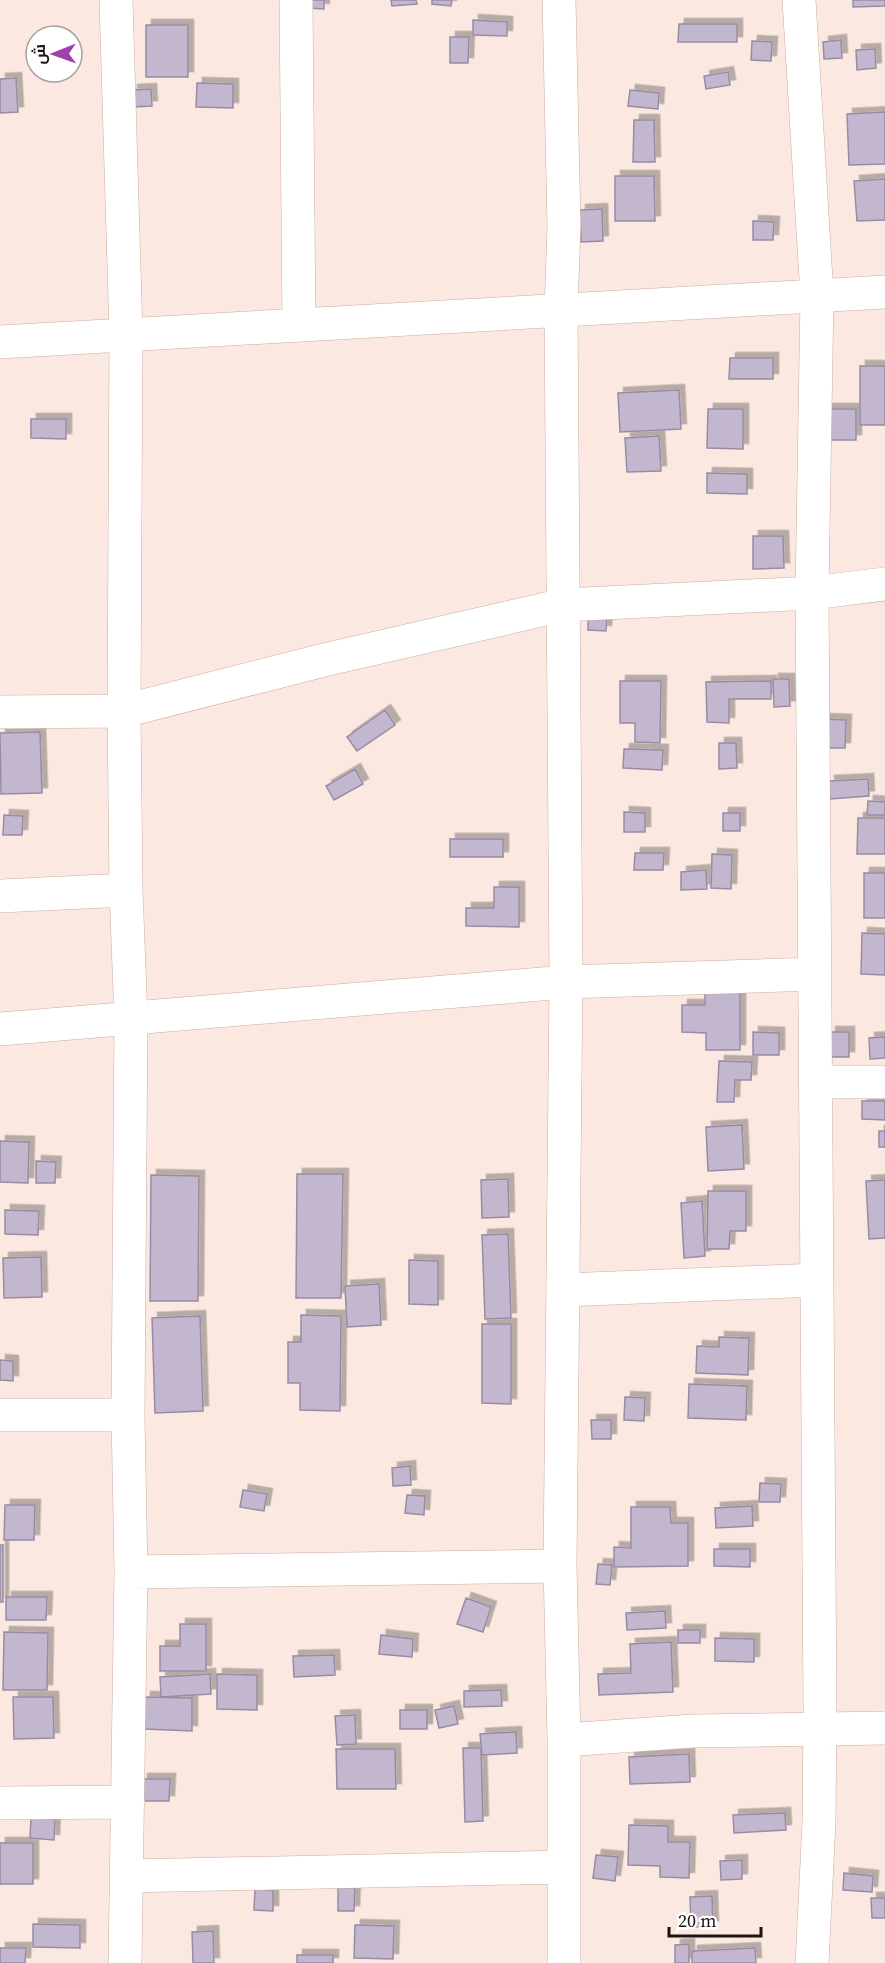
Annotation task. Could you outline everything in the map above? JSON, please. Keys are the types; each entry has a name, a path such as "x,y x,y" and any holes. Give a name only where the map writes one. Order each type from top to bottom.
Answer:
{"street":[{"path":"116,0 126,334 124,711 126,890 131,1019 128,1415 131,1572 125,1963"},
{"path":"296,0 299,325"},
{"path":"560,0 564,226 561,311 566,982 560,1566 564,1740 564,1963"},
{"path":"799,0 817,296 812,593 820,1728 819,1822 812,1963"},
{"path":"0,342 885,292"},
{"path":"0,711 124,711 324,660 563,605 812,593 885,584"},
{"path":"0,896 126,890"},
{"path":"0,1029 566,982 815,974"},
{"path":"816,1082 885,1082"},
{"path":"562,1290 817,1280"},
{"path":"0,1415 128,1415"},
{"path":"131,1572 560,1566"},
{"path":"564,1740 693,1731 885,1728"},
{"path":"0,1803 128,1802"},
{"path":"127,1876 564,1867"}],"building":[{"path":"306,0 324,0 324,9 306,8"},
{"path":"391,0 416,0 417,4 392,6"},
{"path":"432,0 452,0 451,6 432,4"},
{"path":"853,0 885,0 885,6 853,7"},
{"path":"473,20 507,22 507,36 473,35"},
{"path":"679,24 737,24 737,42 678,42"},
{"path":"146,25 188,25 188,77 146,77"},
{"path":"450,37 469,37 468,63 450,63"},
{"path":"841,40 842,58 824,59 823,42"},
{"path":"752,41 772,42 771,61 751,60"},
{"path":"875,49 876,68 857,70 856,50"},
{"path":"728,72 730,85 706,89 704,76"},
{"path":"16,78 18,112 0,113 0,79"},
{"path":"197,83 233,84 233,108 196,107"},
{"path":"151,89 152,106 133,107 132,90"},
{"path":"630,90 659,93 658,109 628,106"},
{"path":"885,112 885,164 849,165 847,114"},
{"path":"634,120 654,120 655,162 633,162"},
{"path":"615,176 654,176 655,221 615,221"},
{"path":"885,179 885,220 857,221 854,181"},
{"path":"602,209 603,241 581,242 580,210"},
{"path":"753,221 774,222 773,240 753,240"},
{"path":"730,358 773,358 773,379 729,379"},
{"path":"860,366 885,366 885,425 860,425"},
{"path":"679,390 681,429 620,432 618,393"},
{"path":"708,409 743,409 743,449 707,448"},
{"path":"819,409 856,409 856,440 819,440"},
{"path":"31,419 66,419 66,439 31,438"},
{"path":"659,436 661,471 627,472 625,438"},
{"path":"707,473 747,474 747,494 707,493"},
{"path":"753,536 783,536 784,568 753,569"},
{"path":"588,614 607,614 606,631 588,630"},
{"path":"773,679 789,679 790,706 774,707"},
{"path":"620,681 661,681 660,743 635,742 635,723 620,723"},
{"path":"771,681 771,699 729,699 729,723 707,722 706,682"},
{"path":"385,710 395,725 357,751 347,737"},
{"path":"822,719 846,720 845,748 822,748"},
{"path":"40,732 42,793 1,794 0,733"},
{"path":"719,743 736,743 737,768 719,769"},
{"path":"624,749 663,750 662,770 623,768"},
{"path":"355,769 363,784 334,800 326,786"},
{"path":"868,779 869,796 830,799 829,781"},
{"path":"868,801 885,802 885,815 867,815"},
{"path":"624,812 645,813 645,832 624,832"},
{"path":"723,813 740,813 740,831 723,831"},
{"path":"4,815 23,816 22,835 3,835"},
{"path":"858,818 885,818 885,854 857,854"},
{"path":"450,839 503,839 503,857 450,857"},
{"path":"635,853 664,853 663,870 634,870"},
{"path":"712,854 732,855 731,889 711,888"},
{"path":"706,870 707,889 681,890 681,872"},
{"path":"864,873 885,873 885,918 864,918"},
{"path":"494,887 519,887 519,927 466,926 466,908 494,908"},
{"path":"862,933 885,934 885,975 861,974"},
{"path":"705,990 740,990 740,1050 706,1050 706,1033 682,1032 682,1005 705,1005"},
{"path":"753,1032 779,1033 779,1055 753,1055"},
{"path":"830,1032 849,1032 849,1057 831,1057"},
{"path":"885,1037 885,1058 870,1059 869,1038"},
{"path":"719,1061 752,1062 751,1080 735,1080 734,1102 717,1102"},
{"path":"862,1101 885,1101 885,1120 862,1119"},
{"path":"742,1125 744,1169 708,1171 706,1127"},
{"path":"879,1131 885,1131 885,1147 879,1147"},
{"path":"0,1141 29,1142 28,1183 0,1182"},
{"path":"36,1161 56,1162 55,1183 36,1183"},
{"path":"297,1174 343,1174 341,1298 296,1298"},
{"path":"151,1175 199,1176 198,1301 150,1301"},
{"path":"508,1179 509,1217 482,1218 481,1180"},
{"path":"885,1180 885,1238 869,1239 866,1181"},
{"path":"708,1191 746,1191 746,1231 730,1231 729,1249 707,1249"},
{"path":"702,1201 705,1256 684,1258 681,1203"},
{"path":"5,1210 39,1211 38,1235 5,1234"},
{"path":"508,1234 511,1318 485,1319 482,1235"},
{"path":"41,1257 42,1297 4,1298 3,1258"},
{"path":"409,1260 438,1261 438,1305 409,1304"},
{"path":"379,1284 381,1325 347,1327 345,1286"},
{"path":"301,1315 341,1316 340,1411 300,1410 300,1383 288,1383 288,1342 301,1342"},
{"path":"200,1316 203,1411 155,1413 152,1318"},
{"path":"482,1324 511,1324 511,1404 482,1403"},
{"path":"719,1337 749,1338 748,1375 696,1373 697,1346 719,1347"},
{"path":"0,1360 13,1361 13,1381 0,1380"},
{"path":"689,1384 747,1386 746,1420 688,1418"},
{"path":"625,1397 645,1398 644,1421 624,1420"},
{"path":"591,1420 611,1420 611,1439 592,1439"},
{"path":"410,1466 411,1485 393,1486 392,1468"},
{"path":"760,1483 781,1484 780,1502 759,1502"},
{"path":"243,1490 267,1494 264,1511 240,1507"},
{"path":"407,1495 425,1496 424,1515 405,1513"},
{"path":"5,1505 35,1505 34,1540 4,1540"},
{"path":"752,1506 753,1526 716,1528 715,1508"},
{"path":"631,1507 670,1507 671,1523 688,1523 688,1566 614,1567 614,1547 631,1548"},
{"path":"0,1545 3,1545 3,1602 0,1602"},
{"path":"714,1549 750,1549 750,1567 714,1566"},
{"path":"598,1564 612,1565 610,1585 596,1584"},
{"path":"6,1597 47,1597 46,1620 6,1620"},
{"path":"466,1598 491,1607 483,1632 457,1624"},
{"path":"665,1611 666,1628 627,1630 626,1613"},
{"path":"180,1624 206,1624 206,1671 160,1671 160,1646 180,1646"},
{"path":"678,1630 700,1630 700,1643 678,1643"},
{"path":"4,1632 48,1633 47,1690 3,1690"},
{"path":"381,1635 413,1639 412,1657 379,1654"},
{"path":"715,1638 754,1639 754,1662 715,1661"},
{"path":"671,1642 673,1692 599,1695 598,1674 631,1673 630,1644"},
{"path":"334,1655 335,1675 294,1677 293,1656"},
{"path":"210,1674 211,1694 161,1697 160,1677"},
{"path":"217,1674 257,1675 257,1710 217,1709"},
{"path":"501,1690 502,1706 464,1707 464,1691"},
{"path":"13,1697 53,1697 54,1738 14,1739"},
{"path":"145,1697 192,1698 192,1731 145,1729"},
{"path":"454,1706 458,1724 439,1728 435,1710"},
{"path":"400,1710 427,1710 427,1729 400,1729"},
{"path":"355,1715 356,1744 337,1745 335,1716"},
{"path":"516,1732 517,1753 482,1755 480,1734"},
{"path":"463,1748 481,1748 483,1821 465,1822"},
{"path":"336,1749 395,1749 396,1789 337,1789"},
{"path":"689,1754 690,1782 630,1784 629,1757"},
{"path":"142,1779 170,1779 169,1801 142,1801"},
{"path":"785,1813 786,1830 734,1833 733,1815"},
{"path":"31,1817 55,1819 54,1840 30,1838"},
{"path":"629,1825 668,1826 668,1842 690,1842 689,1878 660,1877 660,1866 628,1865"},
{"path":"0,1843 33,1843 33,1884 0,1884"},
{"path":"596,1855 618,1857 615,1881 593,1878"},
{"path":"742,1860 742,1879 721,1880 720,1861"},
{"path":"844,1873 873,1876 872,1892 843,1890"},
{"path":"338,1887 355,1888 354,1911 338,1911"},
{"path":"255,1889 273,1890 273,1911 254,1910"},
{"path":"712,1896 713,1926 691,1927 690,1897"},
{"path":"871,1898 885,1898 885,1918 872,1918"},
{"path":"33,1924 80,1925 80,1948 33,1947"},
{"path":"355,1925 394,1926 393,1959 354,1958"},
{"path":"213,1931 214,1963 193,1963 192,1932"},
{"path":"689,1944 689,1963 675,1963 675,1945"},
{"path":"0,1948 26,1948 25,1963 0,1963"},
{"path":"755,1948 756,1963 692,1963 692,1951"},
{"path":"297,1955 333,1955 333,1963 297,1963"}]}
